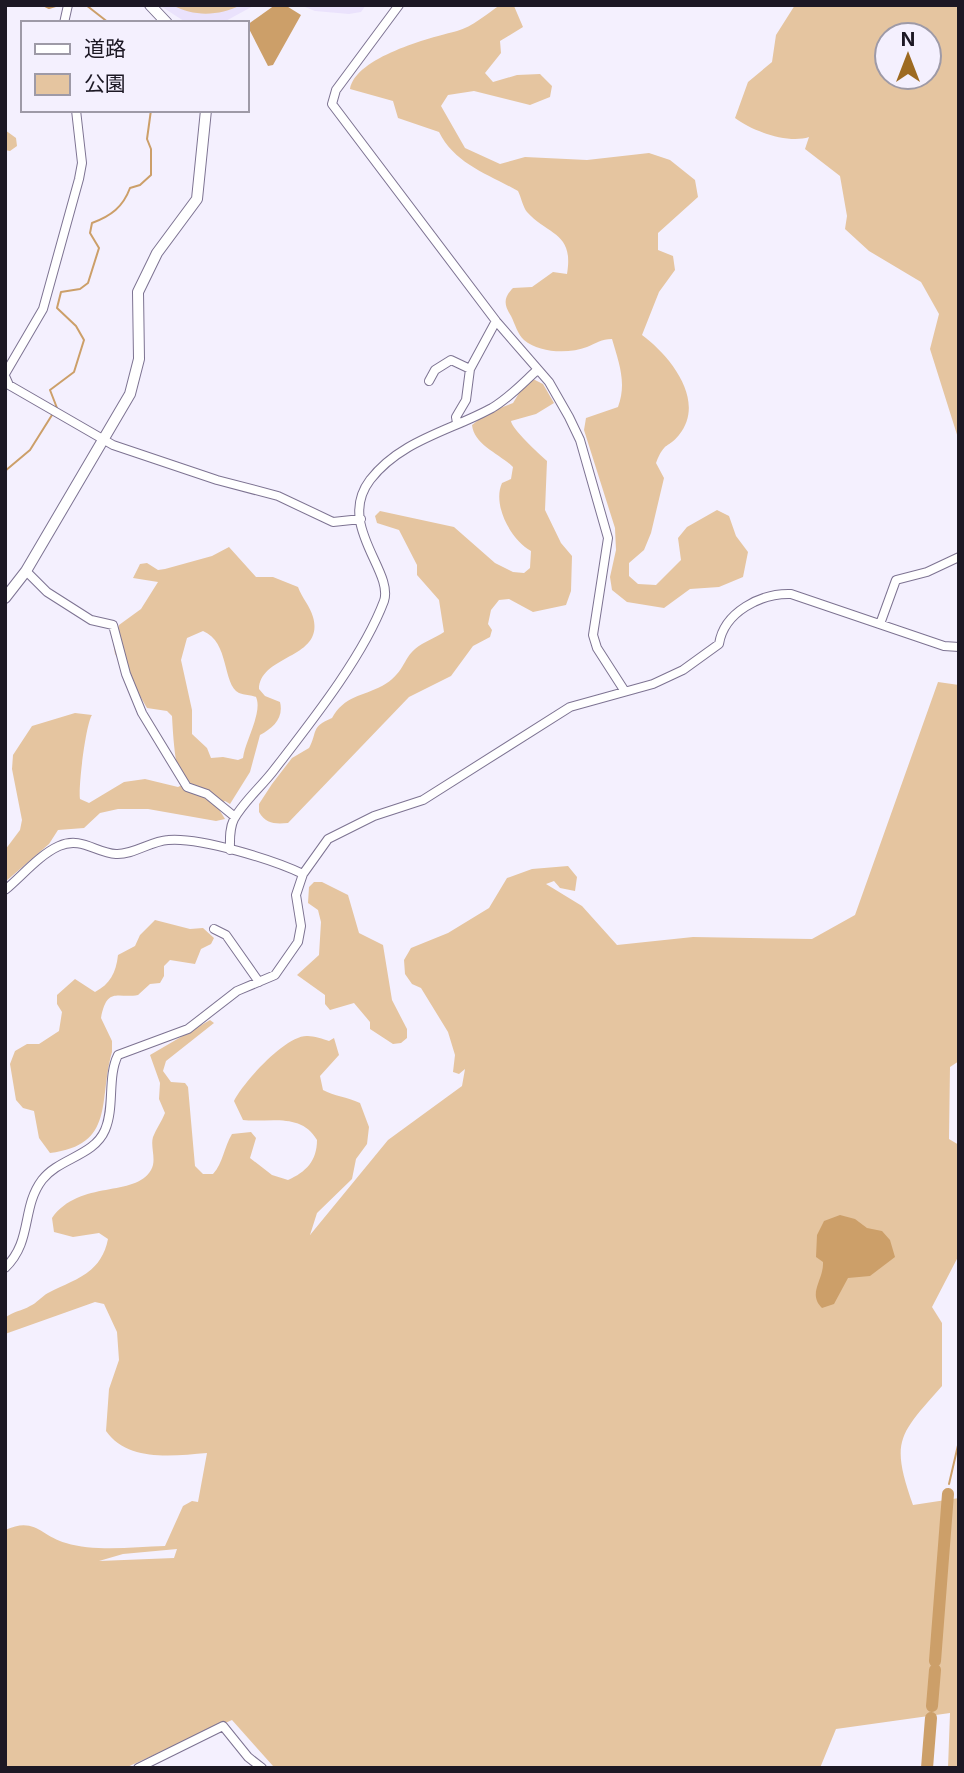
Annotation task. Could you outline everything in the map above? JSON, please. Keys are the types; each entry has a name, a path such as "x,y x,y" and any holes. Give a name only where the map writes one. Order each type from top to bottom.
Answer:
{"street":[{"path":"150,5 165,21"},
{"path":"399,5 336,89 332,104 496,321 560,398 580,440 605,527 607,550 593,635 597,648 624,690"},
{"path":"76,112 82,163 79,179 43,309 5,375 9,385 105,440 217,480 278,496 333,522 361,519"},
{"path":"5,598 26,571 127,402 137,373 139,347 136,307 143,280 157,253 197,199 206,112"},
{"path":"457,423 456,416 466,400 470,369 496,321"},
{"path":"429,381 435,370 451,360 470,369"},
{"path":"230,850 235,817 275,769 356,655 384,600 385,584 363,537 363,498 369,482 414,442 506,399 536,371"},
{"path":"880,624 896,580 927,572 959,558"},
{"path":"26,571 47,592 91,620 113,625 126,674 142,713 187,787 207,794 235,817"},
{"path":"5,1268 23,1244 33,1199 41,1182 53,1169 92,1147 102,1136 108,1122 118,1055 188,1028 237,991 275,975 298,942 301,926 296,895 303,874 321,845 336,834 423,800 570,707 653,684 695,663 719,644 721,630 748,605 768,595 791,594 944,646 959,647"},
{"path":"5,890 54,848 70,843 86,844 118,854 168,840 230,850 303,874"},
{"path":"214,929 226,935 259,982"},
{"path":"138,1768 223,1726 248,1758 262,1768"}],"shaded area":[{"path":"159,5 255,5 226,21 184,21"},
{"path":"275,5 285,5 301,15 273,65 268,66 248,24"},
{"path":"300,5 366,5 361,12 349,14 315,11"},
{"path":"840,1215 855,1219 867,1228 882,1231 890,1240 895,1257 870,1276 848,1278 834,1304 822,1308 816,1297 823,1269 823,1262 816,1257 817,1235 824,1221"}],"green space":[{"path":"172,5 241,5 206,14 189,12"},
{"path":"500,5 514,6 523,27 500,41 501,53 485,73 493,82 517,75 540,74 552,86 550,97 530,105 474,91 448,95 441,106 465,148 500,164 525,157 587,160 649,153 670,160 695,180 698,197 658,233 658,250 673,256 675,270 659,292 642,335 663,354 681,379 689,407 687,421 679,435 664,448 656,463 664,478 651,533 644,550 629,563 629,576 638,584 656,585 681,560 678,538 687,527 717,510 729,516 736,536 748,552 743,577 719,587 690,589 664,608 627,602 612,590 610,577 616,550 615,528 584,430 586,418 618,407 621,398 622,381 612,339 572,351 538,348 522,338 506,305 507,295 513,288 532,287 553,272 567,274 567,250 563,242 527,212 518,191 463,160 439,132 398,118 393,101 350,89 365,67 379,58 412,44 463,29"},
{"path":"795,5 959,5 959,441 930,349 939,314 921,282 869,251 845,229 847,216 840,176 805,149 809,137 791,139 770,135 735,118 748,82 772,62 776,35"},
{"path":"5,130 16,138 17,146 10,151 5,150"},
{"path":"529,377 543,384 554,403 536,414 511,421 520,435 547,461 545,510 561,543 572,556 571,591 566,605 533,612 509,599 499,600 491,610 488,624 492,630 490,637 473,646 451,676 409,697 288,823 268,821 259,812 259,804 292,758 309,748 317,727 332,718 348,701 389,681 415,649 444,632 439,600 417,575 417,565 399,530 377,523 375,516 380,511 454,527 495,563 513,572 524,573 530,568 531,551 510,530 500,501 502,483 511,479 513,467 482,444 472,425 487,413 513,403"},
{"path":"229,547 256,577 273,577 298,587 312,613 314,631 310,641 270,669 262,678 259,689 265,696 280,702 279,718 260,735 250,772 230,804 225,801 217,806 225,819 216,821 148,809 118,809 100,813 84,828 58,830 49,844 5,882 5,850 20,830 22,820 12,769 13,755 32,726 75,713 92,715 85,742 80,792 80,799 89,803 124,782 145,779 178,787 182,785 176,760 172,716 167,711 147,708 115,654 113,642 119,625 141,609 158,582 133,578 140,564 147,563 158,570 212,556","holes":["203,631 212,636 222,653 234,688 239,693 256,697 258,703 243,758 238,760 211,758 207,748 192,734 192,710 181,660 187,638"]},
{"path":"938,682 959,685 959,1061 950,1067 949,1139 959,1145 959,1255 932,1307 942,1323 942,1386 908,1428 901,1452 902,1466 913,1505 959,1498 959,1768 948,1768 950,1713 836,1729 820,1768 273,1766 232,1720 125,1768 5,1768 5,1530 15,1526 31,1526 57,1540 77,1546 165,1546 183,1506 192,1501 198,1502 207,1453 165,1456 138,1452 115,1441 106,1431 109,1389 119,1360 117,1332 104,1304 95,1302 5,1334 5,1318 86,1274 105,1251 108,1239 99,1233 73,1237 54,1232 52,1218 77,1198 133,1184 143,1179 151,1170 153,1137 165,1113 159,1099 160,1083 150,1055 210,1020 214,1023 166,1061 163,1071 171,1082 185,1083 188,1087 195,1166 203,1174 213,1174 232,1134 251,1132 256,1138 250,1158 272,1175 288,1180 313,1160 317,1140 302,1125 293,1122 243,1120 234,1101 255,1072 288,1043 308,1036 329,1041 334,1038 339,1055 320,1076 323,1090 360,1103 369,1127 367,1144 356,1159 352,1179 317,1213 310,1235 388,1140 462,1086 465,1069 459,1074 453,1072 455,1055 448,1032 421,988 412,984 405,974 404,960 411,948 448,933 489,908 507,878 532,869 568,866 577,877 575,891 560,888 554,881 546,884 582,906 617,945 693,937 812,939 855,915","holes":["177,1549 174,1558 99,1561 123,1554"]},
{"path":"314,882 322,882 348,895 359,933 383,945 392,1000 407,1029 407,1038 401,1043 393,1044 370,1029 370,1022 354,1003 330,1010 325,1004 325,995 297,975 319,955 321,922 318,910 308,903 309,887"},
{"path":"155,920 190,929 203,928 214,938 211,944 201,949 195,964 170,960 164,966 164,976 160,983 150,984 138,995 114,996 106,1001 101,1018 112,1041 112,1052 100,1118 86,1141 50,1153 39,1138 34,1111 23,1108 16,1100 10,1064 15,1051 27,1044 39,1044 59,1031 62,1012 57,1004 57,995 75,979 95,992 100,989 111,977 118,955 135,946 140,935"}],"waterway":[{"path":"43,5 49,8 59,5"},
{"path":"86,5 106,21"},
{"path":"57,408 50,390 74,372 84,340 76,326 57,308 61,292 80,289 88,283 99,248 90,233 92,223 116,210 130,188 140,185 151,175 151,149 147,139 151,112"},
{"path":"5,471 30,450 52,415"},
{"path":"949,1484 959,1441"},
{"path":"935,1661 948,1494"},
{"path":"932,1706 935,1670"},
{"path":"927,1768 931,1718"}]}
